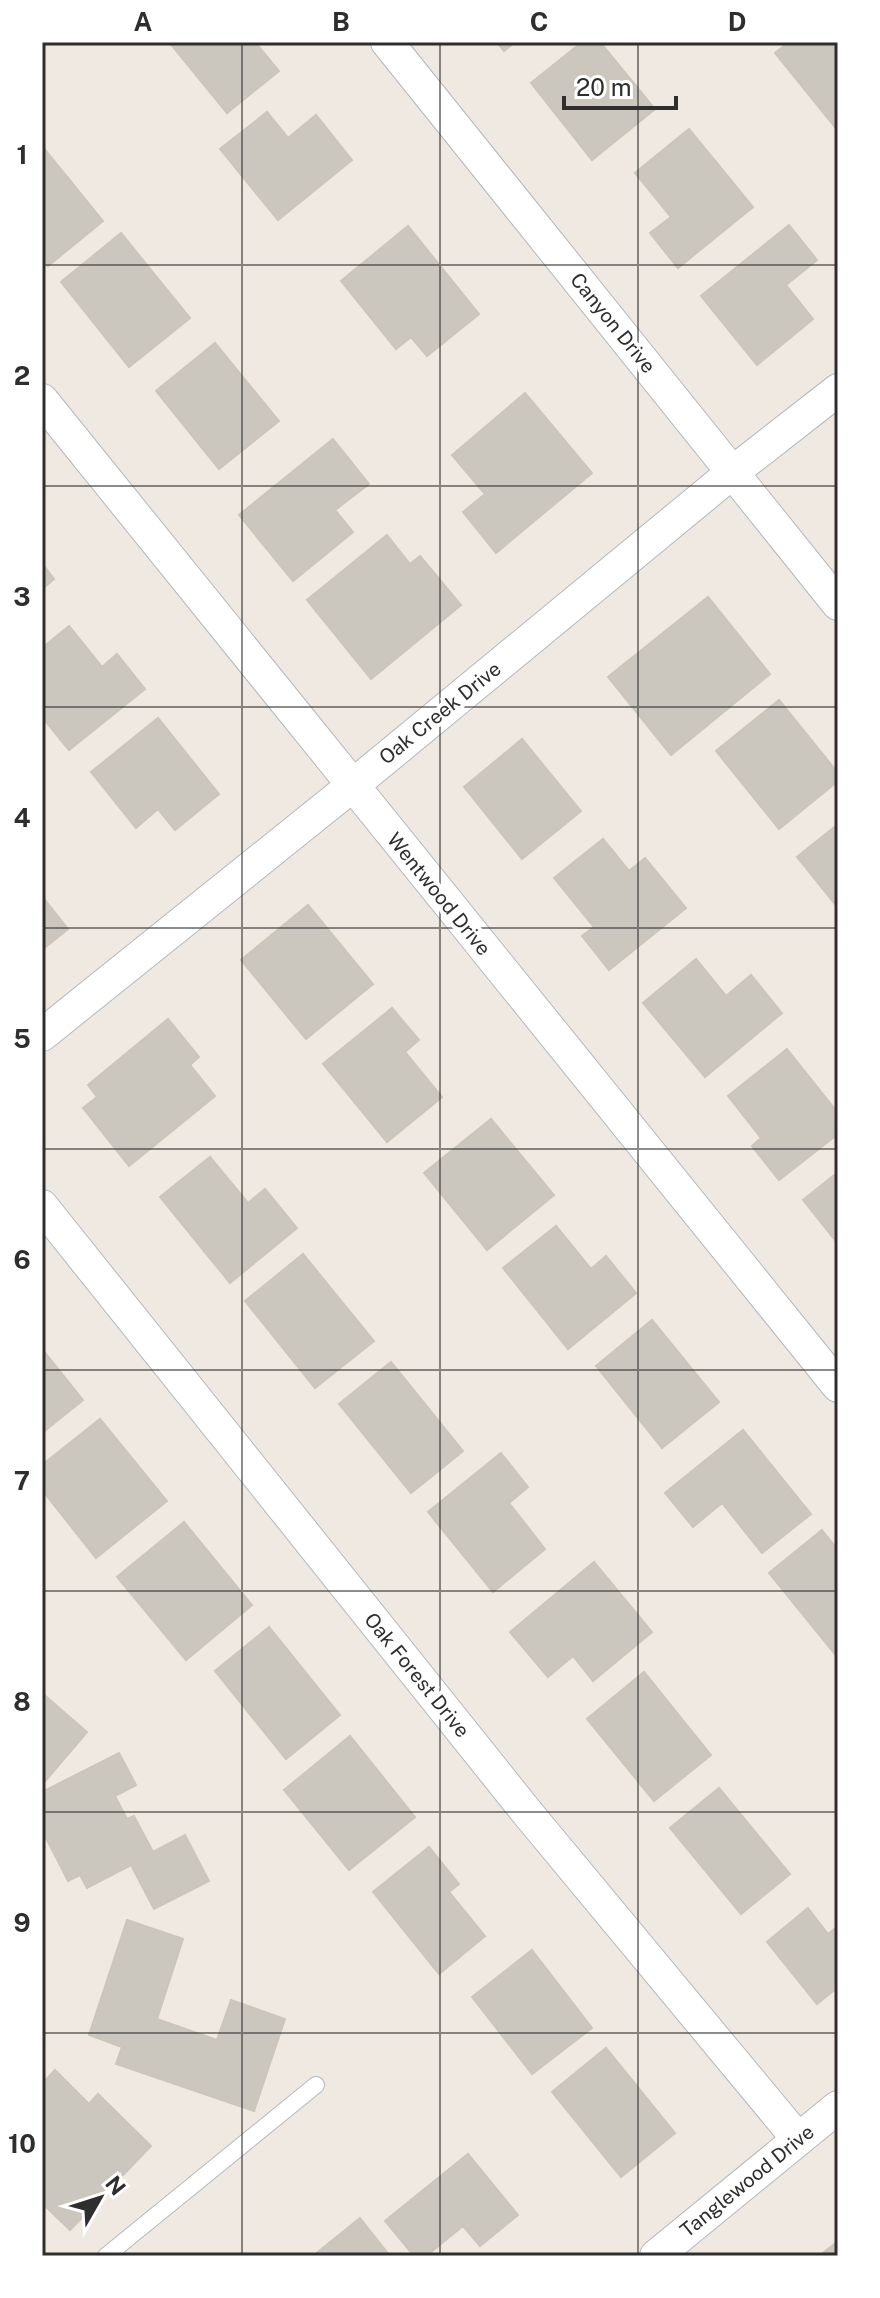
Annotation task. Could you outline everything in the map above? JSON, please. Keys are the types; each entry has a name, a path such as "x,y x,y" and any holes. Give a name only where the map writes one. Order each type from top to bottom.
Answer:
{"street":[{"name":"Canyon Drive","path":"387,42 838,604"},
{"name":"Oak Creek Drive","path":"42,1035 838,390"},
{"name":"Wentwood Drive","path":"42,400 838,1386"},
{"name":"Oak Forest Drive","path":"42,1206 525,1810 798,2139"},
{"name":"Tanglewood Drive","path":"656,2256 838,2107"}],"lane":[{"path":"106,2256 316,2085"}],"building":[{"path":"169,42 255,42 279,71 227,113"},
{"path":"497,42 515,42 504,51"},
{"path":"582,42 600,42 655,109 592,160 531,83"},
{"path":"789,42 838,42 838,131 775,53"},
{"path":"267,112 288,138 316,115 352,160 278,220 220,149"},
{"path":"689,129 753,207 678,268 650,233 671,217 635,173"},
{"path":"42,146 103,221 48,266 42,259"},
{"path":"789,225 817,260 786,285 813,319 757,365 701,296"},
{"path":"408,226 479,314 427,356 411,337 396,349 341,281"},
{"path":"121,233 190,318 129,367 61,282"},
{"path":"215,343 279,421 219,469 156,391"},
{"path":"525,393 592,473 496,553 463,512 485,494 452,455"},
{"path":"333,439 369,484 335,510 353,532 293,581 239,515"},
{"path":"387,535 410,564 420,556 461,605 371,679 307,600"},
{"path":"42,563 54,579 42,589"},
{"path":"708,597 770,674 671,755 608,677"},
{"path":"69,626 102,667 117,654 145,689 69,750 42,717 42,648"},
{"path":"779,700 838,773 838,781 779,829 716,751"},
{"path":"158,718 219,794 175,830 158,809 136,828 91,772"},
{"path":"522,739 581,811 522,859 464,787"},
{"path":"838,824 838,908 797,857"},
{"path":"603,839 629,871 645,858 686,908 609,970 582,936 594,927 554,878"},
{"path":"42,896 68,929 42,950"},
{"path":"308,905 373,984 306,1039 241,960"},
{"path":"696,959 726,996 751,975 782,1013 705,1077 643,1003"},
{"path":"392,1008 419,1040 405,1052 442,1097 387,1142 323,1064"},
{"path":"168,1019 199,1057 190,1065 215,1096 129,1166 83,1108 97,1097 88,1085"},
{"path":"787,1049 838,1113 838,1134 779,1180 752,1146 761,1138 728,1096"},
{"path":"491,1119 554,1195 487,1250 424,1173"},
{"path":"210,1157 248,1203 265,1189 297,1228 230,1283 160,1197"},
{"path":"838,1172 838,1244 803,1200"},
{"path":"556,1226 591,1269 606,1256 636,1293 568,1349 503,1268"},
{"path":"303,1254 374,1341 315,1388 245,1301"},
{"path":"652,1320 719,1402 662,1448 596,1366"},
{"path":"42,1349 83,1400 42,1433"},
{"path":"391,1362 463,1451 411,1493 339,1404"},
{"path":"100,1419 167,1501 96,1558 42,1490 42,1465"},
{"path":"743,1430 811,1514 762,1553 722,1503 693,1527 665,1493"},
{"path":"501,1453 528,1487 509,1503 545,1549 493,1592 428,1512"},
{"path":"184,1522 252,1605 186,1660 117,1577"},
{"path":"822,1530 838,1550 838,1658 769,1573"},
{"path":"594,1562 652,1632 593,1681 573,1656 548,1677 510,1632"},
{"path":"269,1627 340,1715 286,1759 215,1671"},
{"path":"644,1672 711,1755 654,1801 587,1719"},
{"path":"42,1693 87,1732 42,1785"},
{"path":"350,1736 415,1817 349,1870 284,1790"},
{"path":"119,1753 136,1785 115,1796 127,1819 134,1816 153,1852 185,1835 209,1881 154,1909 131,1865 87,1888 80,1875 68,1881 42,1830 42,1812 46,1810 42,1792"},
{"path":"719,1788 790,1874 741,1914 670,1828"},
{"path":"429,1847 459,1884 449,1892 485,1936 439,1974 373,1892"},
{"path":"808,1908 828,1934 838,1926 838,1987 817,2004 767,1942"},
{"path":"127,1920 183,1939 157,2019 217,2040 231,2000 285,2019 254,2111 116,2064 122,2047 89,2035"},
{"path":"532,1950 592,2028 532,2074 472,1997"},
{"path":"606,2048 675,2133 621,2177 552,2092"},
{"path":"55,2070 89,2104 98,2094 151,2146 70,2230 42,2203 42,2084"},
{"path":"468,2154 518,2215 480,2246 463,2226 426,2256 414,2256 385,2221"},
{"path":"360,2218 390,2256 313,2256"},
{"path":"837,2242 838,2256 819,2256"}]}
